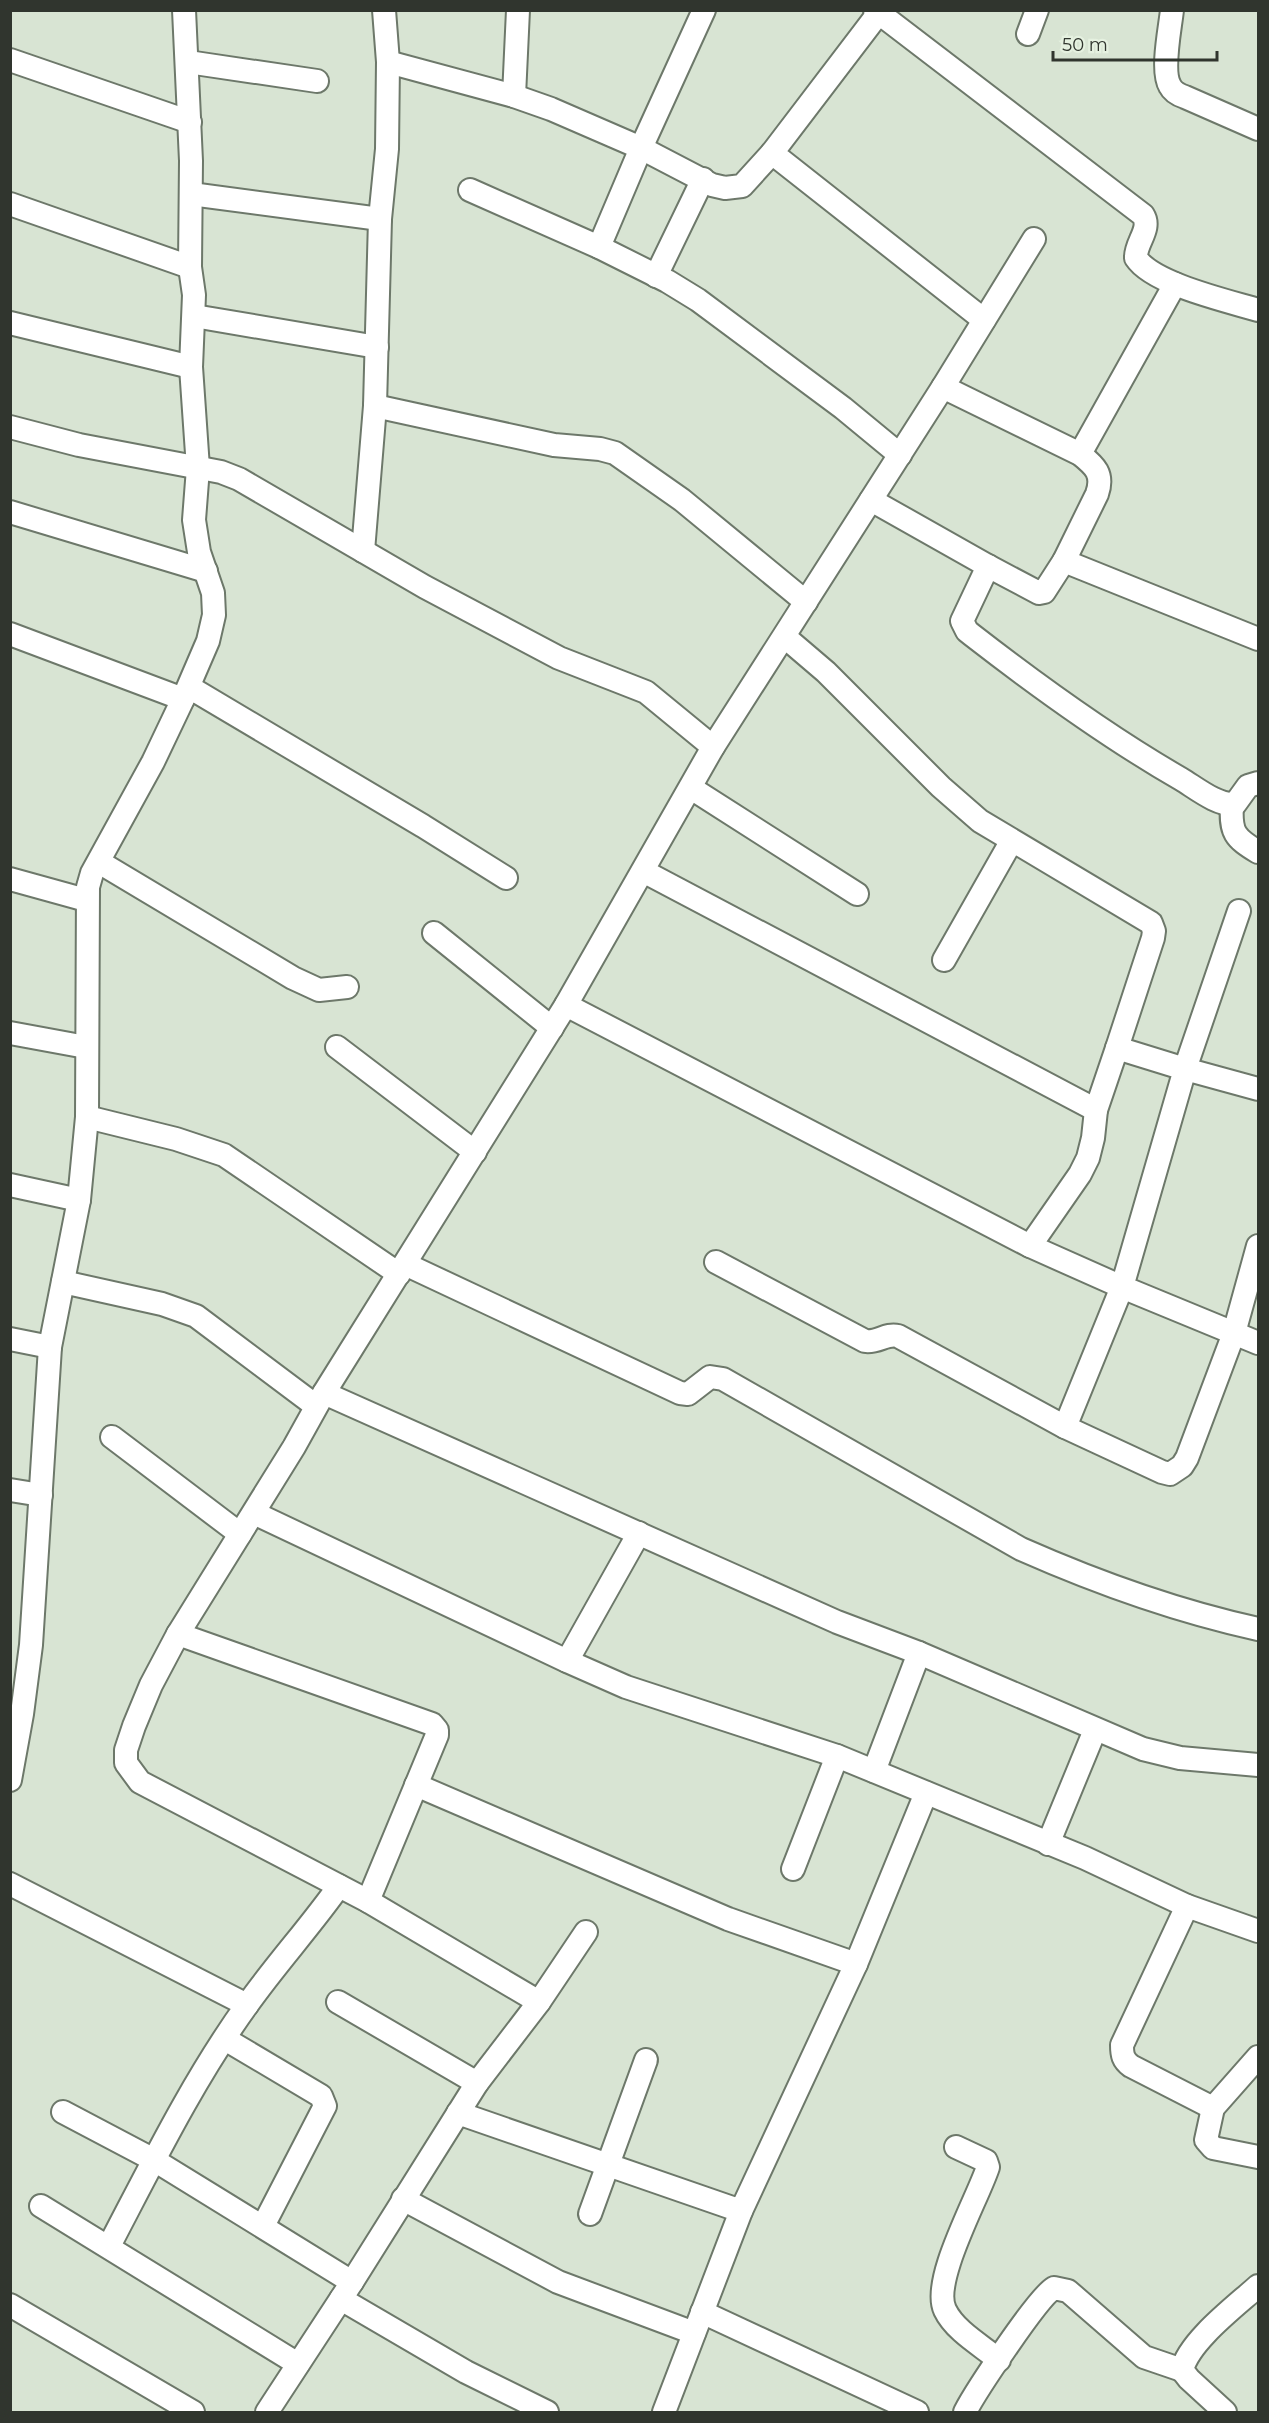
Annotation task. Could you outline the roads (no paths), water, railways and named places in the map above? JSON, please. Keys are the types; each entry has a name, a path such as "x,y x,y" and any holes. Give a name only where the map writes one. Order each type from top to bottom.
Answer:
{"street":[{"path":"10,1780 22,1714 21,1642 41,1495 50,1347 80,1200 87,1117 86,900 88,887 186,693 208,641 214,615 213,593 199,552 194,520 198,468 191,368 194,316 190,267 190,122 184,10"},
{"path":"363,551 375,406 380,219 387,149 388,62 384,10"},
{"path":"514,96 518,10"},
{"path":"599,247 704,10"},
{"path":"1028,34 1037,10"},
{"path":"1172,10 1166,73 1168,85 1185,98 1258,129"},
{"path":"388,62 514,96 551,109 725,188 742,186 772,153 878,11 1143,215 1146,219 1146,229 1136,252 1136,258 1143,266 1175,284 1258,310"},
{"path":"10,60 190,122"},
{"path":"188,62 317,81"},
{"path":"772,153 984,320"},
{"path":"656,276 703,179"},
{"path":"470,190 599,247 698,300 843,408 900,454"},
{"path":"191,194 380,219"},
{"path":"10,204 190,267"},
{"path":"539,2002 368,1901 140,1782 126,1763 126,1750 151,1685 178,1634 254,1513 320,1400 566,1005 713,747 943,387 1034,239"},
{"path":"1080,454 1175,284"},
{"path":"194,316 377,347"},
{"path":"10,323 191,368"},
{"path":"871,500 1034,591 1044,592 1064,561 1100,484 1100,474 1093,463 1080,454 943,387"},
{"path":"375,406 554,445 600,449 615,453 682,500 806,602"},
{"path":"10,427 79,445 198,468 239,479 425,587 559,658 646,692 713,747"},
{"path":"10,512 206,571"},
{"path":"1064,561 1258,639"},
{"path":"988,566 962,621 967,631 1029,679 1123,744 1203,792 1232,804 1238,802 1248,786 1258,783"},
{"path":"10,634 186,693 423,826 506,878"},
{"path":"784,637 826,672 941,787 980,821 1011,842 1150,923 1153,927 1153,938 1096,1110 1093,1138 1084,1166 1030,1246"},
{"path":"691,788 856,894"},
{"path":"1232,804 1233,831 1238,838 1258,852"},
{"path":"944,960 1011,842"},
{"path":"99,862 292,978 320,990 347,987"},
{"path":"643,870 1096,1110"},
{"path":"10,879 86,900"},
{"path":"1065,1427 1122,1287 1185,1069 1239,911"},
{"path":"434,933 552,1028"},
{"path":"566,1005 1030,1246 1258,1343"},
{"path":"10,1033 86,1047"},
{"path":"337,1047 475,1152"},
{"path":"1117,1048 1258,1089"},
{"path":"87,1117 176,1139 224,1155 402,1269 680,1394 688,1394 710,1377 723,1379 1021,1549 1053,1563 1184,1611 1258,1629"},
{"path":"10,1185 80,1200"},
{"path":"716,1262 865,1341 873,1342 889,1335 898,1336 1065,1427 1170,1474 1177,1471 1186,1458 1234,1333 1258,1246"},
{"path":"63,1282 162,1304 196,1316 320,1400 639,1533 837,1622 919,1653 1095,1730 1158,1754 1258,1765"},
{"path":"10,1339 50,1347"},
{"path":"112,1437 240,1534"},
{"path":"10,1490 41,1495"},
{"path":"254,1513 626,1687 837,1756 1106,1867 1187,1906 1258,1931"},
{"path":"567,1661 639,1533"},
{"path":"178,1634 432,1724 437,1730 437,1735 368,1901"},
{"path":"874,1771 919,1653"},
{"path":"1048,1844 1095,1730"},
{"path":"793,1869 837,1756"},
{"path":"416,1785 728,1919 856,1964"},
{"path":"663,2412 741,2211 856,1964 926,1793"},
{"path":"10,1884 247,2005"},
{"path":"109,2246 198,2081 247,2005 339,1886"},
{"path":"1187,1906 1122,2045 1122,2054 1124,2061 1131,2066 1214,2108"},
{"path":"267,2412 347,2291 477,2083 539,2002 586,1932"},
{"path":"338,2002 477,2083"},
{"path":"225,2039 321,2096 325,2106 263,2226"},
{"path":"1258,2057 1214,2108 1207,2133 1208,2144 1213,2148 1258,2157"},
{"path":"590,2214 646,2060"},
{"path":"63,2112 154,2160 263,2226 347,2291 466,2372 547,2412"},
{"path":"458,2113 741,2211"},
{"path":"956,2147 986,2161 988,2167 946,2272 943,2303 951,2319 999,2360"},
{"path":"403,2199 558,2282 694,2333"},
{"path":"41,2206 298,2364"},
{"path":"1182,2370 1188,2353 1195,2344 1258,2286"},
{"path":"965,2412 1045,2296 1050,2290 1059,2288 1068,2291 1144,2357 1182,2370 1226,2412"},
{"path":"10,2305 194,2412"},
{"path":"702,2312 917,2412"}]}
